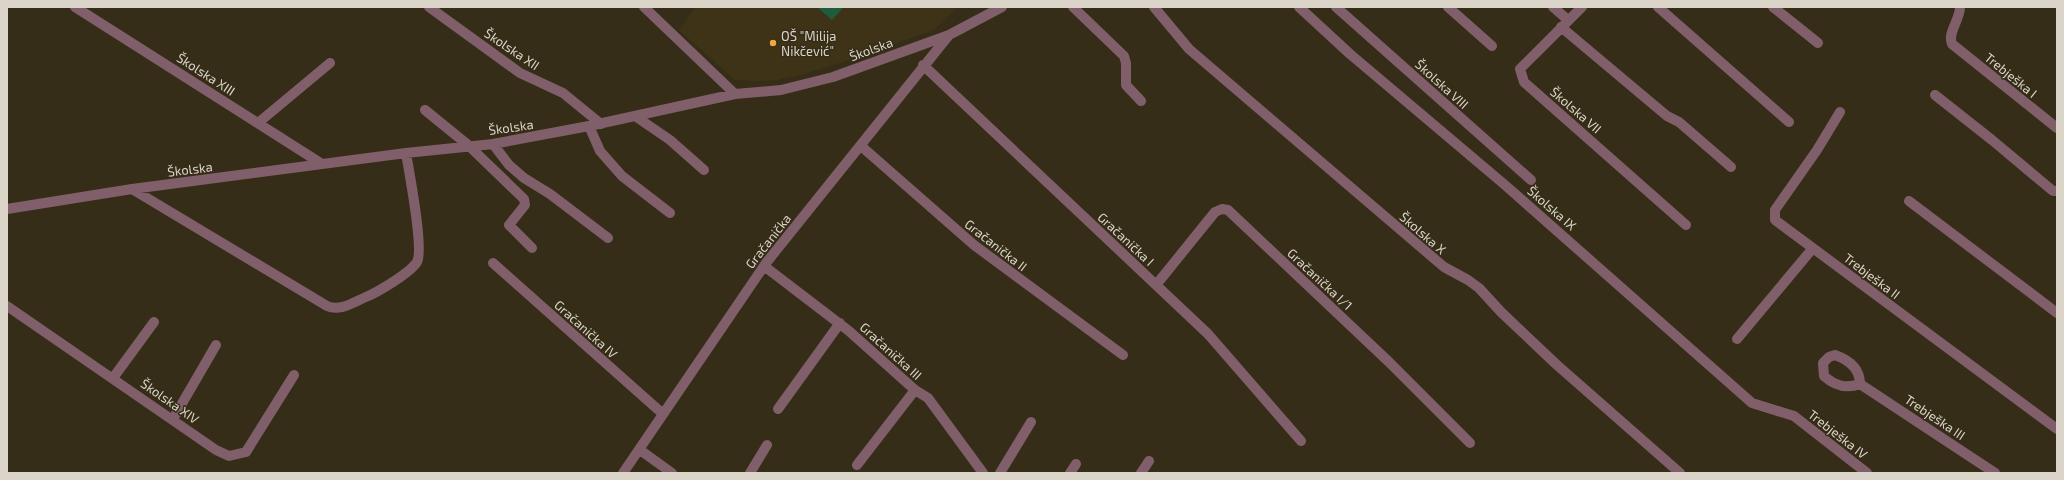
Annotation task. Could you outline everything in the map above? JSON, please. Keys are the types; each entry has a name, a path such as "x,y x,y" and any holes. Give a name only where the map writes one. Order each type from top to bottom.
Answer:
{"street":[{"name":"Školska XIII","path":"75,7 322,164"},
{"name":"Školska XII","path":"429,7 520,73 563,93 601,124"},
{"path":"644,7 735,94"},
{"name":"Školska","path":"7,209 132,189 468,145 493,144 601,124 735,94 781,90 832,77 949,35 1002,7"},
{"path":"1073,7 1124,56 1126,63 1126,85 1141,101"},
{"name":"Školska X","path":"1154,7 1189,49 1444,267 1468,280 1479,288 1500,312 1680,473"},
{"name":"Školska IX","path":"1299,7 1350,54 1505,184 1752,403 1794,416"},
{"name":"Školska VIII","path":"1336,7 1531,180"},
{"path":"1448,7 1492,46"},
{"path":"1553,7 1565,23 1667,116 1681,124 1731,167"},
{"name":"Školska VII","path":"1582,7 1520,69 1524,82 1686,225"},
{"path":"1658,7 1789,122"},
{"path":"1773,7 1818,43"},
{"name":"Trebješka I","path":"1960,7 1959,17 1950,36 1952,44 2057,128"},
{"name":"Gračanička","path":"623,473 764,266 949,35"},
{"path":"258,123 330,63"},
{"name":"Gračanička I","path":"924,65 1208,334 1301,441"},
{"path":"1935,95 2053,191 2057,191"},
{"path":"425,110 468,145 526,202 508,225 532,248"},
{"name":"Trebješka II","path":"1840,112 1817,150 1775,210 1775,220 2057,429"},
{"path":"635,116 670,140 704,170"},
{"path":"589,126 600,151 622,176 670,213"},
{"path":"493,144 509,165 524,178 550,194 608,238"},
{"name":"Gračanička II","path":"861,146 974,245 1123,355"},
{"path":"132,189 327,306 337,309 373,294 412,267 418,261 417,220 406,153"},
{"path":"1909,201 2057,313"},
{"name":"Gračanička I/1","path":"1156,285 1215,212 1222,208 1228,210 1389,362 1470,444"},
{"path":"1738,340 1813,248"},
{"name":"Gračanička IV","path":"493,263 663,414"},
{"name":"Gračanička III","path":"764,266 840,323 915,390 928,398 983,473"},
{"name":"Školska XIV","path":"7,306 222,453 229,456 246,452 294,375"},
{"path":"114,378 154,322"},
{"path":"778,409 840,323"},
{"path":"173,419 216,345"},
{"name":"Trebješka III","path":"1860,384 1995,473"},
{"path":"857,465 915,390"},
{"name":"Trebješka IV","path":"1794,416 1867,473"},
{"path":"1000,473 1031,422"},
{"path":"750,473 767,445"},
{"path":"640,450 672,473"},
{"path":"1141,473 1148,461"},
{"path":"1070,473 1076,464"}],"shaded area":[{"name":"OŠ \"Milija Nikčević\"","path":"696,7 958,7 934,30 858,57 804,74 777,80 761,81 735,80 679,30"}],"green space":[{"path":"817,7 844,7 832,20"}],"place":[{"name":"OŠ \"Milija Nikčević\"","path":"773,43"}]}
